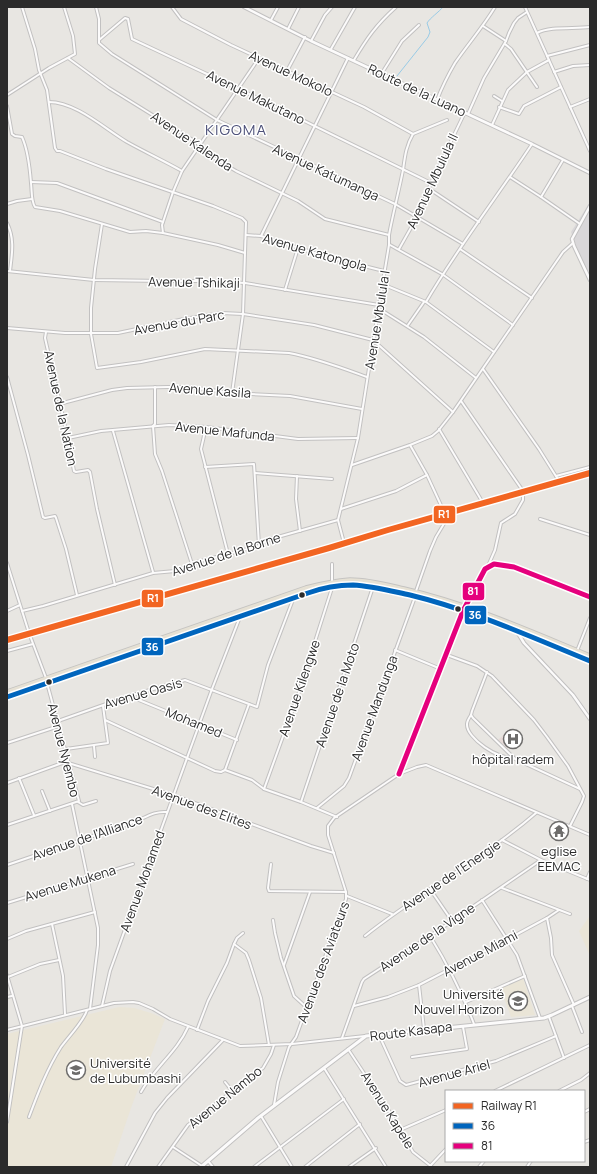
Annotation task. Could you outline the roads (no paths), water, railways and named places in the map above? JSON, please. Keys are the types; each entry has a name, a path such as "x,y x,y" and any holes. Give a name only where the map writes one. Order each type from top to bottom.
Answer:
{"highway":[{"path":"7,692 306,588 332,582 362,581 416,592 466,606 590,656"},
{"path":"7,697 308,593 332,587 352,585 373,587 464,611 590,661"},
{"path":"306,588 308,593"}],"main road":[{"name":"Route Kasapa","path":"203,1167 208,1160 261,1116 366,1036 549,1017 590,997"}],"street":[{"path":"22,7 35,49 40,74 46,88 55,148 57,151 213,206 244,220 247,224 243,314 232,393"},
{"path":"7,95 68,58 75,52 71,30 64,7"},
{"path":"96,7 99,19 99,40"},
{"name":"Avenue Mokolo","path":"172,7 181,19 259,58 364,106 413,134"},
{"name":"Route de la Luano","path":"244,7 311,41 465,112 590,173"},
{"path":"252,11 254,7"},
{"path":"271,20 278,7"},
{"path":"288,29 299,7"},
{"path":"311,41 325,15 332,7"},
{"path":"331,50 355,7"},
{"path":"354,60 371,32 396,7"},
{"path":"437,100 454,65 495,7"},
{"path":"525,7 590,151"},
{"path":"468,114 484,78 505,43 516,20 527,12"},
{"name":"Avenue Makutano","path":"99,40 125,18 128,19 132,39 239,89 431,183"},
{"path":"382,73 402,41 419,25"},
{"path":"483,26 511,49 537,87"},
{"path":"537,33 547,29 577,29 590,27"},
{"path":"287,71 305,38"},
{"name":"Avenue Katumanga","path":"99,40 100,45 112,54 217,120 395,204 463,244"},
{"path":"547,56 590,45"},
{"name":"Avenue Kalenda","path":"68,58 110,88 179,131 209,155 226,165 306,205 325,219 389,235"},
{"path":"163,233 163,222 182,171 259,58"},
{"path":"261,236 348,58"},
{"path":"492,125 508,90 527,72 549,60"},
{"path":"554,72 573,66 590,65"},
{"path":"499,107 519,114 524,106 561,87"},
{"path":"494,96 502,101"},
{"path":"570,107 590,99"},
{"path":"49,102 67,106 78,111 129,143 182,171"},
{"path":"7,106 12,134 14,136 21,136 22,139 31,182 32,199 35,207 60,211 130,232 146,231 163,233 218,245 245,253"},
{"name":"Avenue Mbulula II","path":"399,249 417,217 428,188 465,112"},
{"path":"413,134 447,120"},
{"name":"Avenue Mbulula I","path":"344,543 338,520 358,438 395,204 406,150 413,134"},
{"path":"408,325 532,144"},
{"path":"542,197 564,160"},
{"path":"510,177 542,197 580,224"},
{"path":"31,182 57,183 163,222"},
{"path":"428,188 479,222"},
{"path":"7,204 32,199"},
{"path":"590,206 573,236 573,243 590,280"},
{"path":"7,223 12,241 10,271"},
{"path":"102,224 91,308 91,334 95,364 97,368 141,362 196,350 215,348 300,355 367,377"},
{"name":"Avenue Katongola","path":"246,235 261,236 330,258 384,271"},
{"path":"352,465 410,445 434,435 439,430 483,369 563,252 573,243"},
{"path":"389,244 442,274 513,324"},
{"path":"285,290 298,248"},
{"path":"460,248 532,298"},
{"name":"Avenue Tshikaji","path":"7,271 94,280 208,280 245,283 379,306"},
{"path":"382,284 425,302 494,352"},
{"path":"379,306 408,325 476,378"},
{"name":"Avenue du Parc","path":"7,328 46,332 91,334 118,333 217,313 243,314 314,325 373,340"},
{"name":"Avenue de la Nation","path":"46,332 45,338 68,438 74,472 88,470 90,472 115,585"},
{"path":"373,340 453,412"},
{"path":"483,369 559,481"},
{"path":"7,377 43,517 56,517 68,555 77,595"},
{"path":"154,387 154,454 162,471 192,564"},
{"name":"Avenue Kasila","path":"59,404 112,390 154,387 190,387 232,393 290,396 362,409"},
{"path":"400,774 466,606 495,550 501,525 503,521 518,510 524,499 523,491 460,401"},
{"name":"Avenue Mafunda","path":"68,438 101,432 169,425 206,427 298,439 358,438"},
{"path":"206,427 201,449 228,554"},
{"path":"439,430 483,503"},
{"path":"113,431 153,572"},
{"path":"410,445 427,475 445,514 446,520 430,551 416,592"},
{"path":"205,467 254,464 256,473 259,546"},
{"path":"556,476 590,467"},
{"path":"256,473 332,479"},
{"path":"340,509 396,491 427,475"},
{"path":"297,476 296,499 300,531"},
{"path":"540,519 590,535"},
{"name":"Avenue de la Borne","path":"22,610 43,606 153,572 175,571 192,564 259,546 267,540 338,520"},
{"name":"Avenue Nyembo","path":"7,563 20,606 46,678 79,798 78,802 72,804 95,912 99,940 89,1009"},
{"path":"332,564 332,582"},
{"path":"488,566 498,564 514,567 590,597"},
{"name":"Avenue Kilengwe","path":"264,789 298,695 332,587"},
{"name":"Avenue de la Moto","path":"301,802 373,587"},
{"name":"Avenue Mandunga","path":"317,808 344,786 349,778 415,597"},
{"path":"225,770 250,704 256,707 258,706 268,665 294,598"},
{"path":"7,611 20,606"},
{"name":"Avenue Mohamed","path":"102,1006 110,972 173,795 240,617"},
{"path":"577,651 590,618"},
{"path":"513,625 524,643 573,695 590,719"},
{"path":"7,651 33,644"},
{"path":"395,650 441,669"},
{"path":"447,655 477,666 487,672 534,720 548,737 568,766 584,798 570,826"},
{"path":"487,672 471,716 467,722 468,729 480,744 497,754 508,758 513,757"},
{"name":"Avenue Oasis","path":"58,721 129,696 185,680 250,704"},
{"name":"Mohamed","path":"129,696 237,740"},
{"path":"66,749 108,743 103,705"},
{"path":"471,716 513,757 581,790"},
{"path":"105,720 218,772 223,772 225,770 252,780 264,789 317,808 337,817"},
{"path":"7,742 59,726"},
{"path":"94,746 95,757"},
{"path":"7,783 62,762 69,763"},
{"name":"Avenue des Elites","path":"69,763 173,795 311,846 334,853"},
{"name":"Avenue des Aviateurs","path":"274,1106 280,1075 289,1047 296,1037 346,894 329,838 328,829 330,822 400,774 420,766 428,765 590,835"},
{"path":"19,778 34,815"},
{"path":"42,792 50,811"},
{"path":"78,802 83,805 96,801"},
{"path":"7,825 34,815 72,804"},
{"name":"Avenue de l'Alliance","path":"7,865 137,821 159,811 167,812"},
{"name":"Avenue de l'Energie","path":"365,936 392,914 502,840 536,812"},
{"path":"502,840 541,860 588,879 590,872"},
{"name":"Avenue de la Vigne","path":"342,1038 364,979 502,888 541,860"},
{"name":"Avenue Mukena","path":"7,903 133,864"},
{"path":"270,864 269,891 346,894 392,914"},
{"path":"502,888 570,914"},
{"path":"430,889 452,921"},
{"path":"284,966 310,892"},
{"path":"482,900 517,955 540,1018"},
{"name":"Avenue Miami","path":"354,1006 388,997 419,985 508,939 559,910"},
{"path":"7,939 23,932 95,912"},
{"path":"547,918 552,955 582,1032"},
{"path":"273,920 284,966 294,996 306,1007"},
{"path":"52,924 64,982 65,1014"},
{"path":"197,1030 208,1001 227,963 234,944 237,938 243,933"},
{"path":"430,936 450,969 466,1002 474,1024"},
{"path":"234,944 246,953 251,967 261,998 269,1045"},
{"path":"7,1122 22,1026 7,976 34,966 59,960"},
{"path":"466,1002 525,976"},
{"path":"419,985 424,1029"},
{"path":"7,997 12,996"},
{"path":"7,1030 114,1002 134,1002 153,1009 188,1027 240,1046 292,1044 366,1036"},
{"path":"29,1117 45,1076 62,1047 74,1029 85,1017 89,1009"},
{"path":"549,1017 564,1058"},
{"path":"412,1057 467,1049 462,1026"},
{"path":"141,1092 147,1080 181,1040 188,1027"},
{"name":"Avenue Ariel","path":"378,1034 400,1081 406,1085 496,1061 556,1036"},
{"path":"126,1167 160,1107 224,1040"},
{"name":"Avenue Nambo","path":"158,1167 188,1125 263,1068 274,1045"},
{"path":"497,1090 590,1045"},
{"name":"Avenue Kapele","path":"348,1049 415,1154 431,1167"},
{"path":"324,1068 376,1148 386,1167"},
{"path":"563,1090 590,1073"},
{"path":"225,1082 233,1092"},
{"path":"254,1167 344,1099"},
{"path":"400,1130 445,1110"},
{"path":"261,1116 292,1167"},
{"path":"305,1167 360,1124"},
{"path":"173,1147 203,1167"},
{"path":"349,1167 376,1148"},
{"path":"431,1167 445,1150"},
{"path":"208,1160 213,1167"}],"waterway":[{"path":"397,76 428,37 430,32 427,23 443,7"}],"rail line":[{"name":"R1","path":"7,640 590,473"}],"place":[{"name":"hôpital radem","path":"513,739"},
{"name":"eglise EEMAC","path":"559,831"},
{"name":"Université Nouvel Horizon","path":"518,1001"},
{"name":"Université de Lubumbashi","path":"76,1070"}],"district":[{"name":"KIGOMA","path":"236,129"}]}
